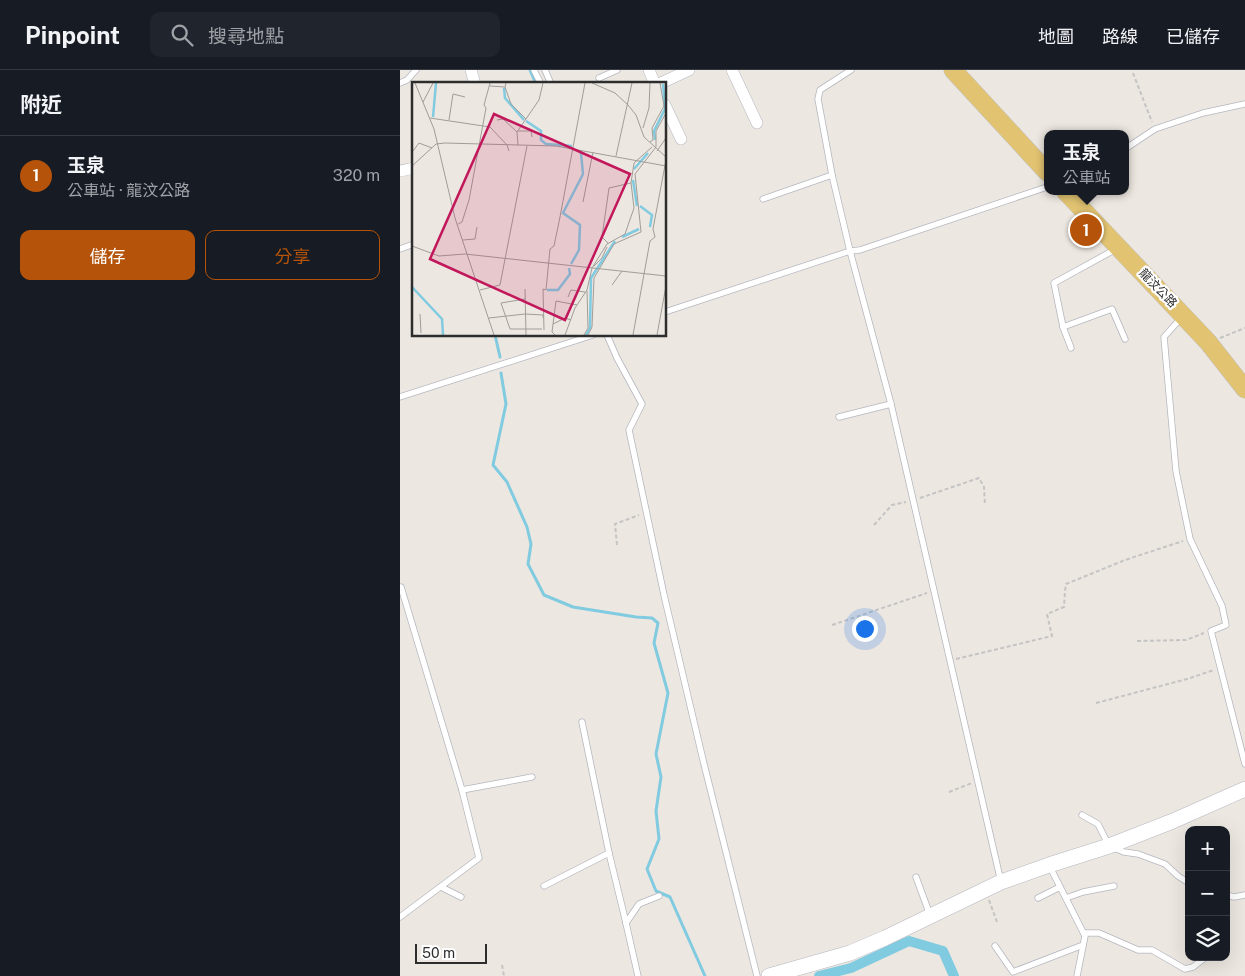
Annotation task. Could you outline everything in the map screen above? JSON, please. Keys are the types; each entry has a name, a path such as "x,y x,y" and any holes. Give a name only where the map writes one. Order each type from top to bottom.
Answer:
{"main road":[{"path":"953,70 1044,169"},
{"name":"龍汶公路","path":"1069,195 1184,315 1245,389"},
{"path":"769,976 850,953 1001,882 1109,846 1174,821 1245,789"}],"street":[{"path":"649,70 654,82"},
{"path":"663,82 689,70"},
{"path":"732,70 757,124"},
{"path":"666,107 681,139"}],"lane":[{"path":"400,83 407,80 416,70"},
{"path":"534,70 540,82"},
{"path":"545,70 550,82"},
{"path":"599,78 616,70"},
{"path":"851,70 820,90 818,99 832,175 850,251 891,404 1001,882"},
{"path":"1129,146 1155,129 1203,112 1245,104"},
{"path":"764,199 832,175"},
{"path":"666,312 850,251 860,250 1044,188"},
{"path":"400,249 412,245"},
{"path":"1071,348 1063,326 1054,283 1119,247"},
{"path":"1063,326 1112,309 1125,339"},
{"path":"1184,315 1164,337 1176,471 1190,539 1222,606 1226,625 1211,630 1245,764"},
{"path":"400,397 590,336"},
{"path":"607,336 616,358 642,404 629,430 664,596 757,976"},
{"path":"839,417 891,404"},
{"path":"400,587 462,790 480,858 400,917"},
{"path":"582,722 609,853 638,976"},
{"path":"462,790 532,777"},
{"path":"1082,815 1098,824 1109,846 1165,864 1185,880"},
{"path":"544,886 609,853"},
{"path":"1049,865 1085,936 1077,976"},
{"path":"916,877 931,916"},
{"path":"1038,898 1060,886"},
{"path":"1066,898 1083,892 1114,886"},
{"path":"441,887 461,897"},
{"path":"1230,896 1245,895"},
{"path":"626,923 639,904 659,896"},
{"path":"1084,933 1099,933 1138,950 1152,950 1185,969 1193,967 1201,961"},
{"path":"995,946 1013,972 1083,945"}],"path":[{"path":"1133,73 1155,129"},
{"path":"1208,342 1245,328"},
{"path":"874,525 892,505 979,478 984,487 985,505"},
{"path":"617,545 615,524 647,512"},
{"path":"950,661 1052,636 1047,614 1064,607 1066,584 1125,560 1190,539"},
{"path":"832,625 934,591"},
{"path":"1137,641 1186,640 1211,630"},
{"path":"1096,703 1187,679 1220,668"},
{"path":"949,792 978,781"},
{"path":"986,890 997,922"},
{"path":"502,965 504,976"}],"waterway":[{"path":"530,70 535,82"},
{"path":"495,336 500,357"},
{"path":"501,373 506,404 493,465 507,482 527,527 531,544 528,564 544,595 573,607 652,618 658,623 654,643 668,693 656,754 661,777 656,811 659,839 647,869 656,891 670,897 705,976"},
{"path":"819,976 851,968 909,941 943,951 954,976"}],"place":[{"name":"玉泉","path":"1086,230"}]}
